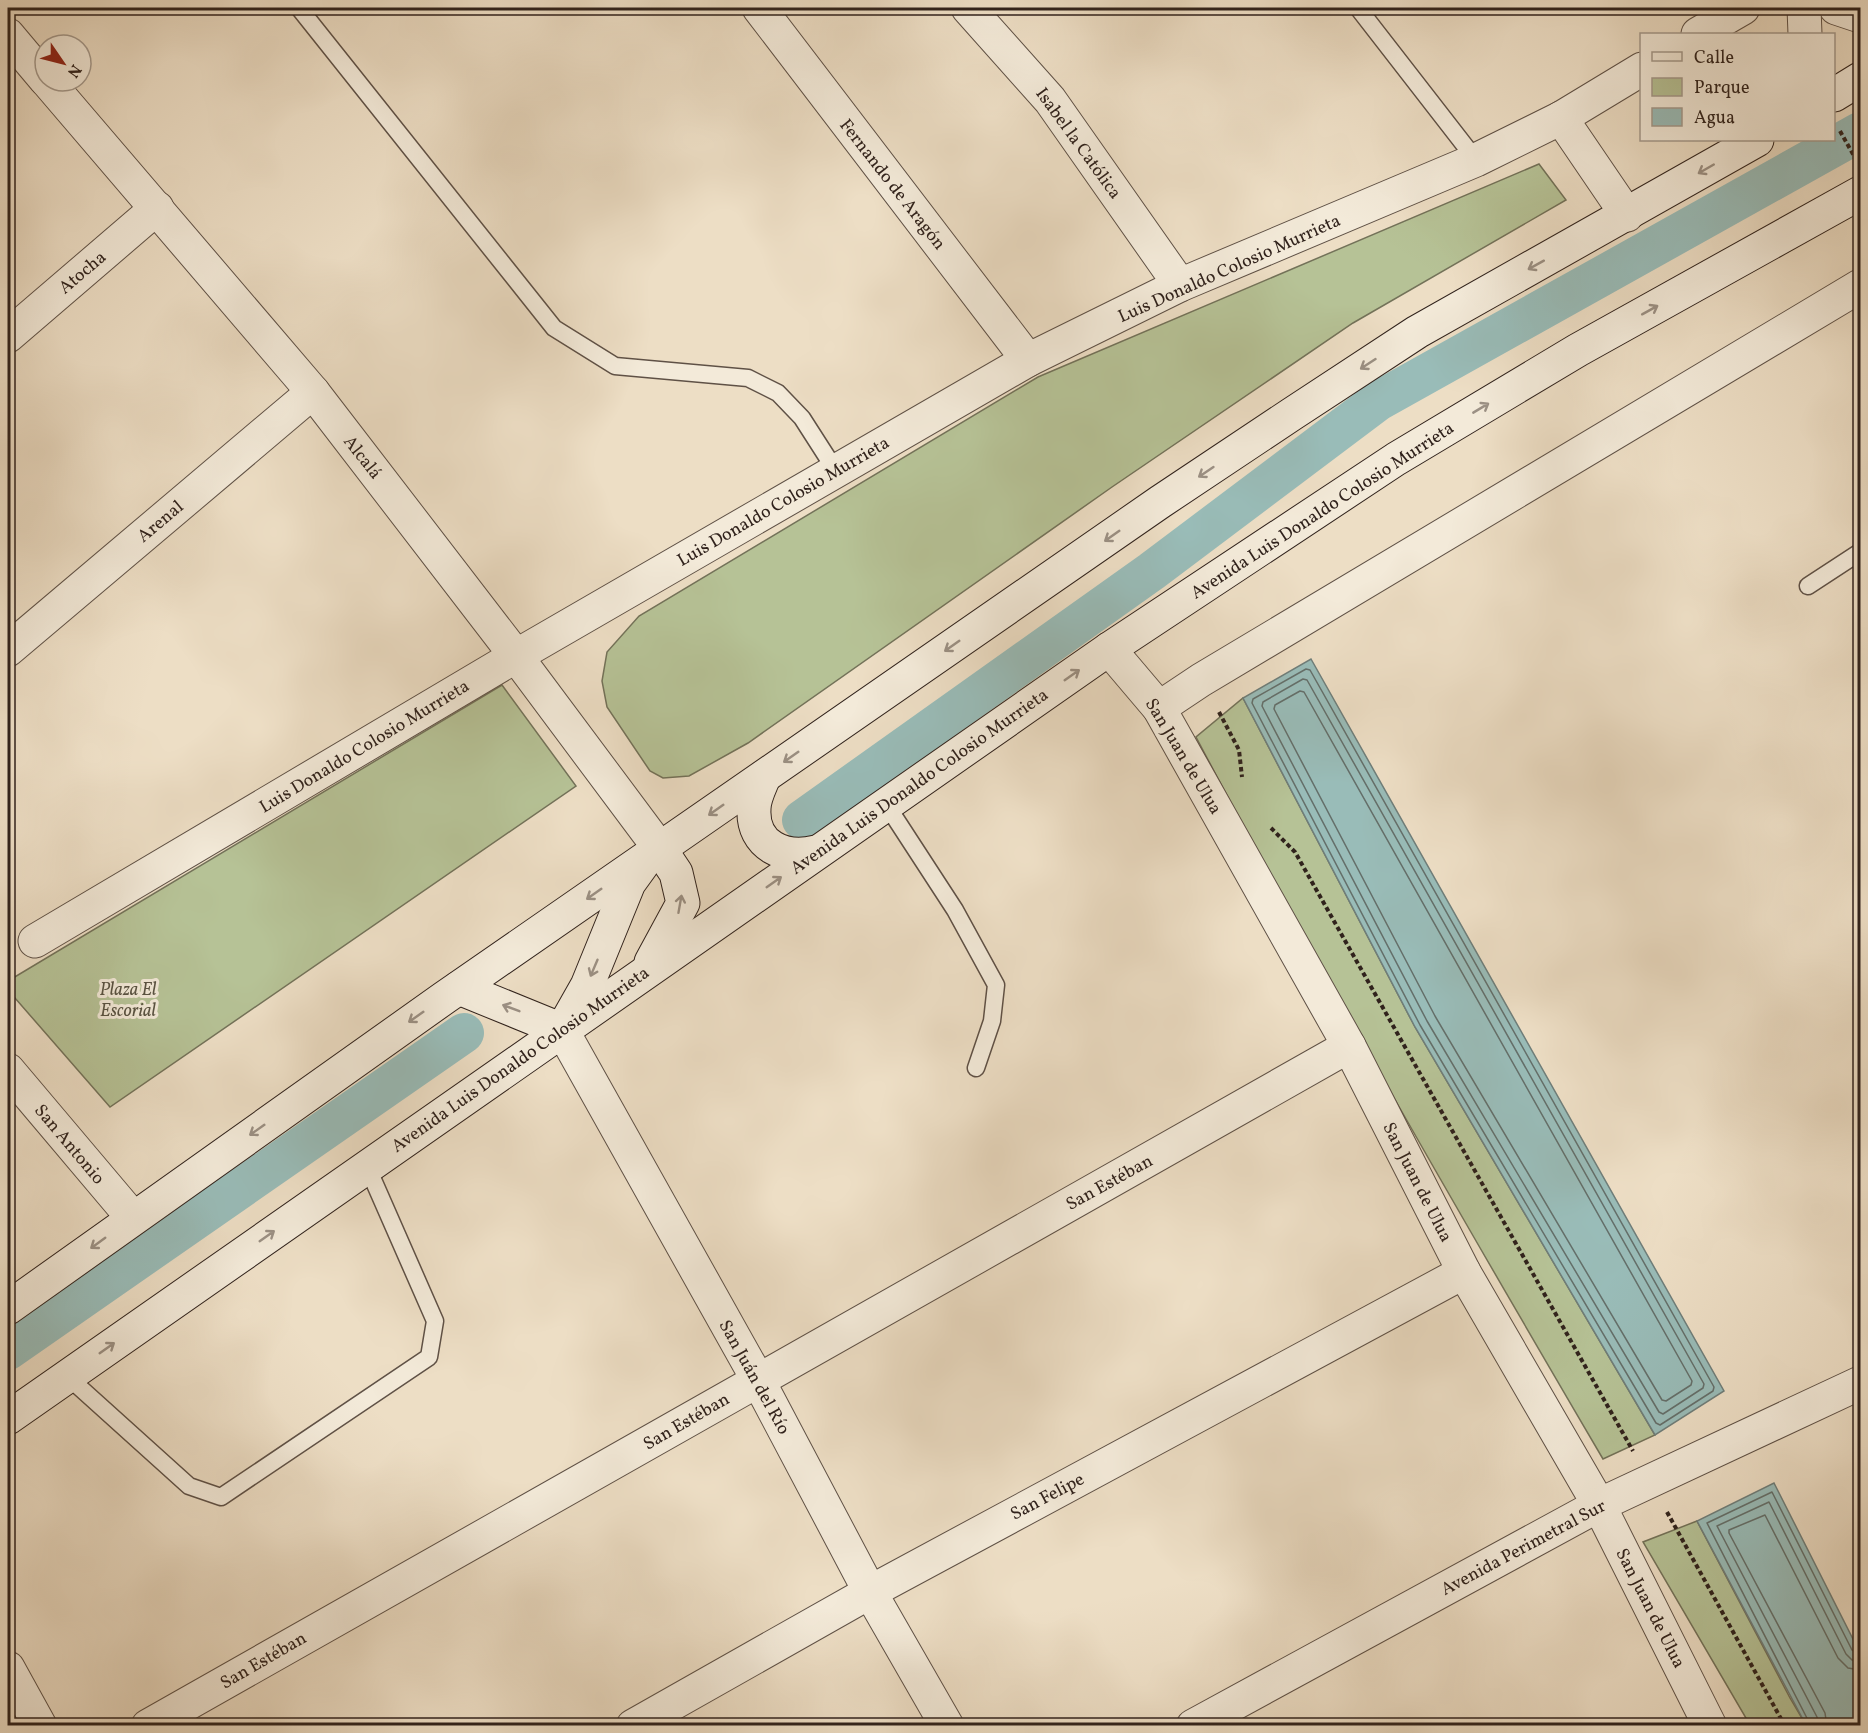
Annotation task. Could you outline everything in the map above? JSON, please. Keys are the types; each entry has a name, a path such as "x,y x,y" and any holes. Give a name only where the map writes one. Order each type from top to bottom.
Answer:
{"street":[{"name":"Fernando de Aragón","path":"759,8 1028,360"},
{"name":"Isabel la Católica","path":"968,8 1050,100 1180,285"},
{"path":"1700,33 1743,8"},
{"path":"1804,8 1805,33"},
{"path":"1836,8 1860,16"},
{"name":"Alcalá","path":"8,35 33,65"},
{"name":"Luis Donaldo Colosio Murrieta","path":"35,941 516,656 1028,360 1180,285 1476,160 1561,118 1640,70"},
{"path":"1835,94 1860,79"},
{"name":"Alcalá","path":"57,93 313,392 516,656 653,854 676,873 683,903 667,936 643,973"},
{"path":"1561,118 1627,215"},
{"path":"12,1297 133,1218 459,988 1160,502 1417,332 1754,141"},
{"name":"Avenida Luis Donaldo Colosio Murrieta","path":"8,1418 1109,649 1396,459 1859,177"},
{"name":"Atocha","path":"8,336 157,208"},
{"path":"1158,708 1201,680 1860,286"},
{"name":"Arenal","path":"8,650 313,392"},
{"name":"San Juan de Ulua","path":"1109,649 1158,708 1349,1046 1464,1272 1599,1505 1710,1725"},
{"path":"764,777 754,808 755,823 762,837 772,848 786,855 801,856 816,852"},
{"path":"459,988 562,1030 587,986 629,884 653,854"},
{"name":"San Juán del Río","path":"562,1030 758,1380 870,1592 947,1725"},
{"name":"San Estéban","path":"148,1725 1349,1046"},
{"name":"San Antonio","path":"8,1070 133,1218"},
{"name":"San Felipe","path":"633,1725 870,1592 1464,1272"},
{"name":"Avenida Perimetral Sur","path":"1193,1725 1599,1505 1860,1383"},
{"path":"8,1668 40,1725"}],"lane":[{"path":"299,8 554,328 615,366 748,378 778,393 802,418 836,471"},
{"path":"1358,8 1476,160"},
{"path":"1808,586 1860,552"},
{"path":"886,804 955,910 996,985 992,1021 976,1068"},
{"path":"67,1376 189,1486 221,1497 429,1357 435,1321 367,1166"}],"path":[{"path":"1838,128 1859,177"},
{"path":"1201,680 1239,750 1242,780"},
{"path":"1266,822 1294,852 1650,1481 1785,1725"}],"green space":[{"path":"1539,164 1566,200 1353,323 1112,487 748,743 689,776 663,778 650,771 607,707 602,681 607,652 639,616 1038,377"},
{"name":"Plaza El Escorial","path":"502,685 576,786 110,1107 8,990 8,981"},
{"path":"1243,698 1415,1027 1655,1435 1603,1459 1345,1010 1196,737"},
{"path":"1697,1521 1806,1725 1750,1725 1643,1542"}],"water":[{"path":"1311,659 1724,1391 1655,1435 1415,1027 1243,698"},
{"path":"1774,1483 1860,1653 1860,1725 1806,1725 1697,1521"}],"waterway":[{"path":"802,820 1152,571 1378,401 1860,132"},
{"path":"8,1350 464,1033"}]}
